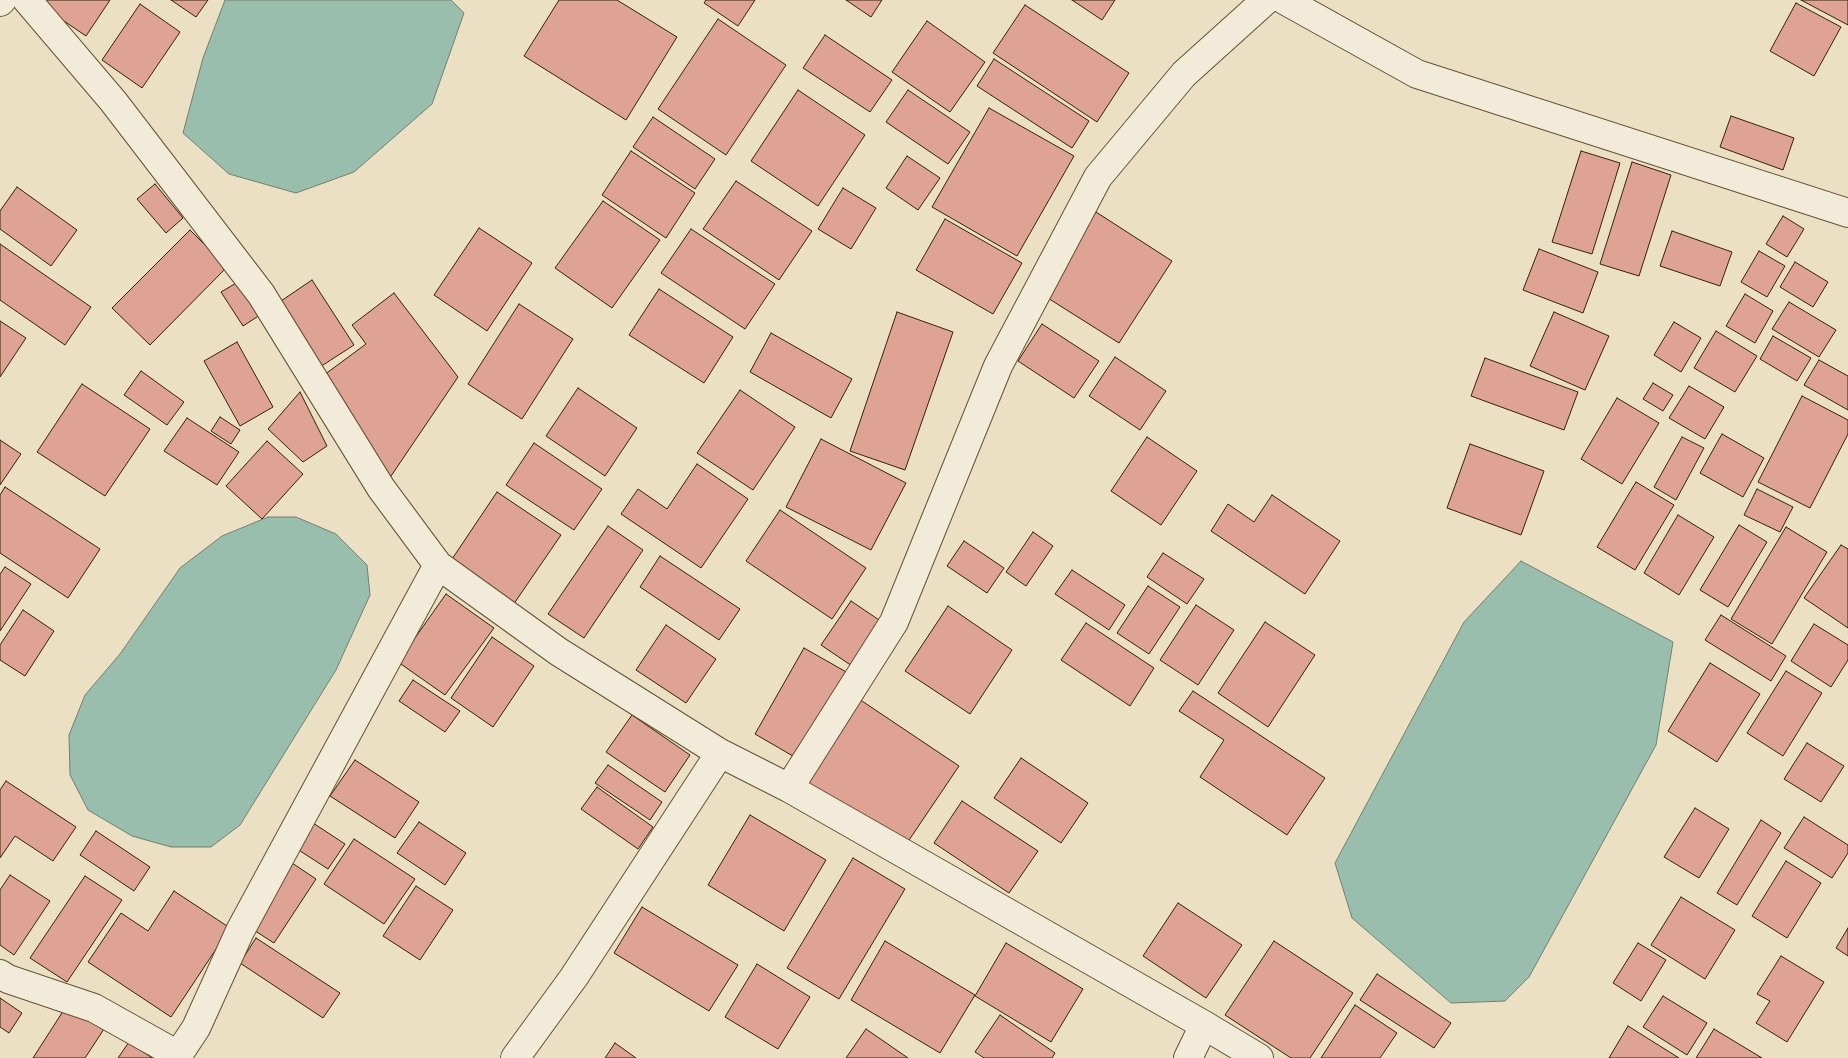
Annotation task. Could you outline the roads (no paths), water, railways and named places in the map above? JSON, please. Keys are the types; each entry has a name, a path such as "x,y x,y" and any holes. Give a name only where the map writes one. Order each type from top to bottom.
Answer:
{"street":[{"path":"27,0 113,101 261,294 381,488 438,565 559,652 720,753 788,788 1204,1025 1258,1058"},
{"path":"788,788 894,622 998,366 1098,177 1184,74 1266,0"},
{"path":"1284,0 1417,74 1848,214"},
{"path":"0,974 8,979 94,1008 177,1056 196,1028 240,931 438,565"},
{"path":"515,1058 574,977 720,753"},
{"path":"1188,1058 1204,1025"}]}
